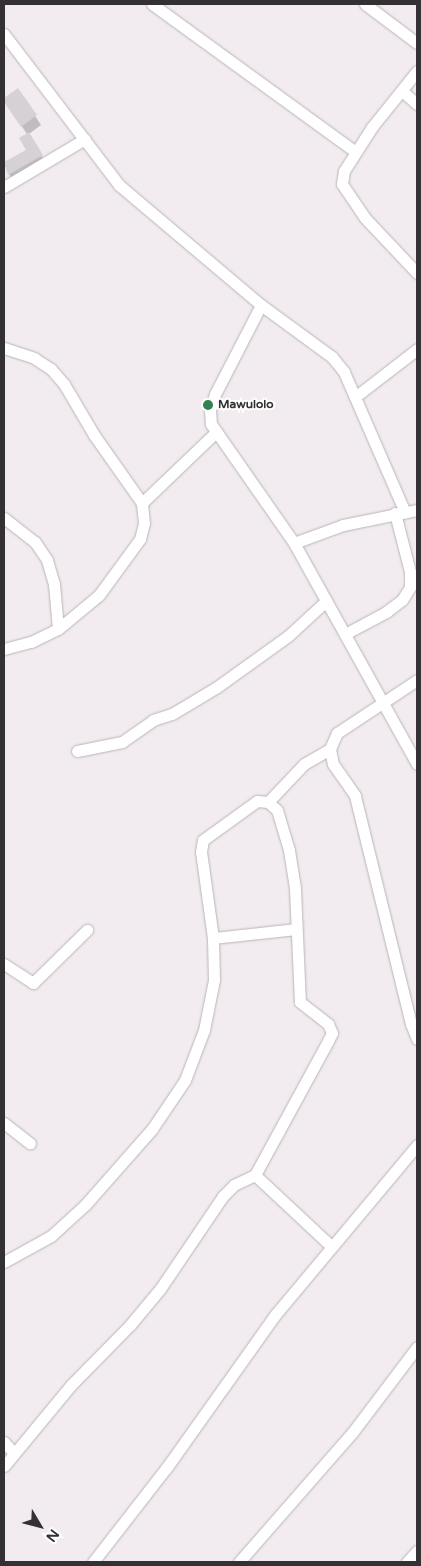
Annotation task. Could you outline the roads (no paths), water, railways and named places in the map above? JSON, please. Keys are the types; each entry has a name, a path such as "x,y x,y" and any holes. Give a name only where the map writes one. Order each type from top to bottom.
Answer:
{"street":[{"path":"152,4 356,152"},
{"path":"365,4 417,44"},
{"path":"4,34 119,185 142,207 261,305 332,357 344,372 400,513 410,572 410,587 402,600 386,612 345,634"},
{"path":"417,71 356,152 344,171 342,184 347,195 417,273"},
{"path":"402,91 417,104"},
{"path":"4,187 85,139"},
{"path":"261,305 215,394 210,418 216,432 294,543 417,764"},
{"path":"4,348 34,358 51,369 64,384 94,435 142,503 144,523 140,539 130,557 99,595 58,629 23,646 4,649"},
{"path":"355,397 417,349"},
{"path":"142,503 216,432"},
{"path":"294,543 343,525 417,510"},
{"path":"4,518 35,542 47,560 54,584 58,629"},
{"path":"77,751 122,742 152,720 172,714 217,688 281,641 326,601"},
{"path":"417,680 337,733 330,749 333,764 355,796 411,1024 417,1039"},
{"path":"268,802 304,764 330,749"},
{"path":"4,1262 51,1236 85,1205 145,1137 184,1080 206,1022 214,980 213,938 201,852 203,840 257,801 268,802 277,810 289,850 296,889 300,1002 328,1024 332,1033 280,1134 255,1174 234,1186 223,1196 160,1289 130,1325 71,1385 4,1466"},
{"path":"213,938 296,929"},
{"path":"4,964 33,983 87,930"},
{"path":"4,1123 30,1143"},
{"path":"93,1562 167,1467 275,1315 417,1145"},
{"path":"255,1174 332,1246"},
{"path":"239,1562 352,1433 417,1347"},
{"path":"4,1442 14,1452"},
{"path":"407,1562 417,1551"}],"place":[{"name":"Mawulolo","path":"208,405"}]}
